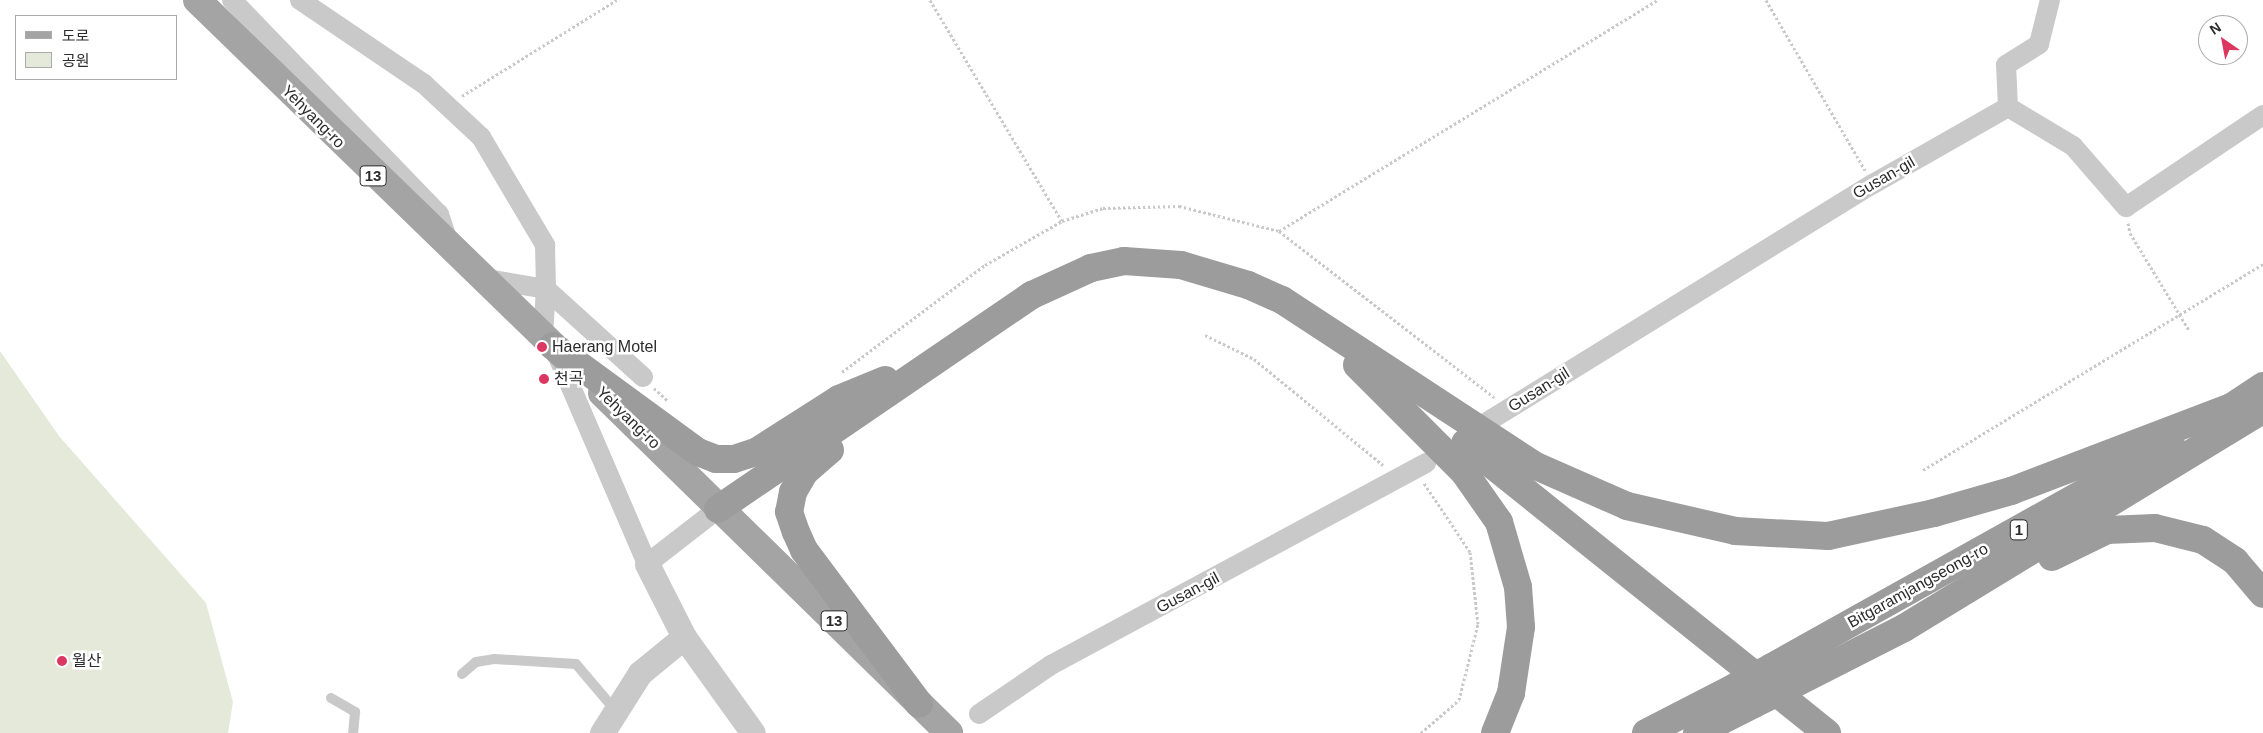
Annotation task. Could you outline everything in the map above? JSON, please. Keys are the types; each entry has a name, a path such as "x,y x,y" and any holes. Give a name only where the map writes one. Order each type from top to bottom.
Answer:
{"highway":[{"path":"718,509 935,359 1063,279 1124,261 1210,270 1282,300 1536,466 1627,506 1735,531 1828,536 1934,513 2011,491 2234,406"},
{"path":"1314,322 1464,472 1499,522 1518,587 1521,627 1511,693 1495,733"},
{"path":"1314,322 1827,733"},
{"path":"548,341 698,452 734,460 756,452 839,399 935,359"},
{"path":"919,704 804,550 789,512 793,492 804,472 935,359"},
{"name":"Bitgaramjangseong-ro","path":"1697,733 1745,695 1772,667 2234,406 2263,386"},
{"name":"Bitgaramjangseong-ro","path":"1646,733 1745,695 1794,684 1904,628 2263,410"},
{"path":"1904,628 2107,530 2155,528 2203,540 2235,561 2263,594"}],"main road":[{"name":"Yehyang-ro","path":"197,0 450,249 548,341 949,733"}],"street":[{"path":"232,0 439,214 450,249"},
{"path":"300,0 376,49 449,105 481,137 545,245 548,341 647,564 684,637 753,733"},
{"path":"2050,0 2039,44 2006,65 2008,107 2073,146 2126,207 2185,163 2263,115"},
{"name":"Gusan-gil","path":"1487,422 1873,184 2008,107"},
{"path":"480,278 546,289 643,377"},
{"name":"Gusan-gil","path":"979,714 1051,665 1413,471"},
{"path":"647,564 718,509"},
{"path":"602,733 615,710 640,674 684,637"}],"lane":[{"path":"462,674 476,662 494,659 576,664 615,710"},
{"path":"331,698 355,712 353,733"}],"path":[{"path":"449,105 617,0"},
{"path":"930,0 1062,222"},
{"path":"1280,231 1658,0"},
{"path":"1766,0 1873,184"},
{"path":"840,374 985,265 1062,222 1103,208 1179,206 1280,231 1508,409"},
{"path":"2126,207 2130,233 2189,330"},
{"path":"1923,470 2263,264"},
{"path":"1205,335 1254,359 1413,471 1470,552 1478,624 1459,700 1421,733"},
{"path":"643,377 675,408"}],"green space":[{"path":"0,351 59,436 206,603 233,702 228,733 0,733"}],"place":[{"name":"Haerang Motel","path":"542,347"},
{"name":"천곡","path":"544,379"},
{"name":"월산","path":"62,661"}]}
